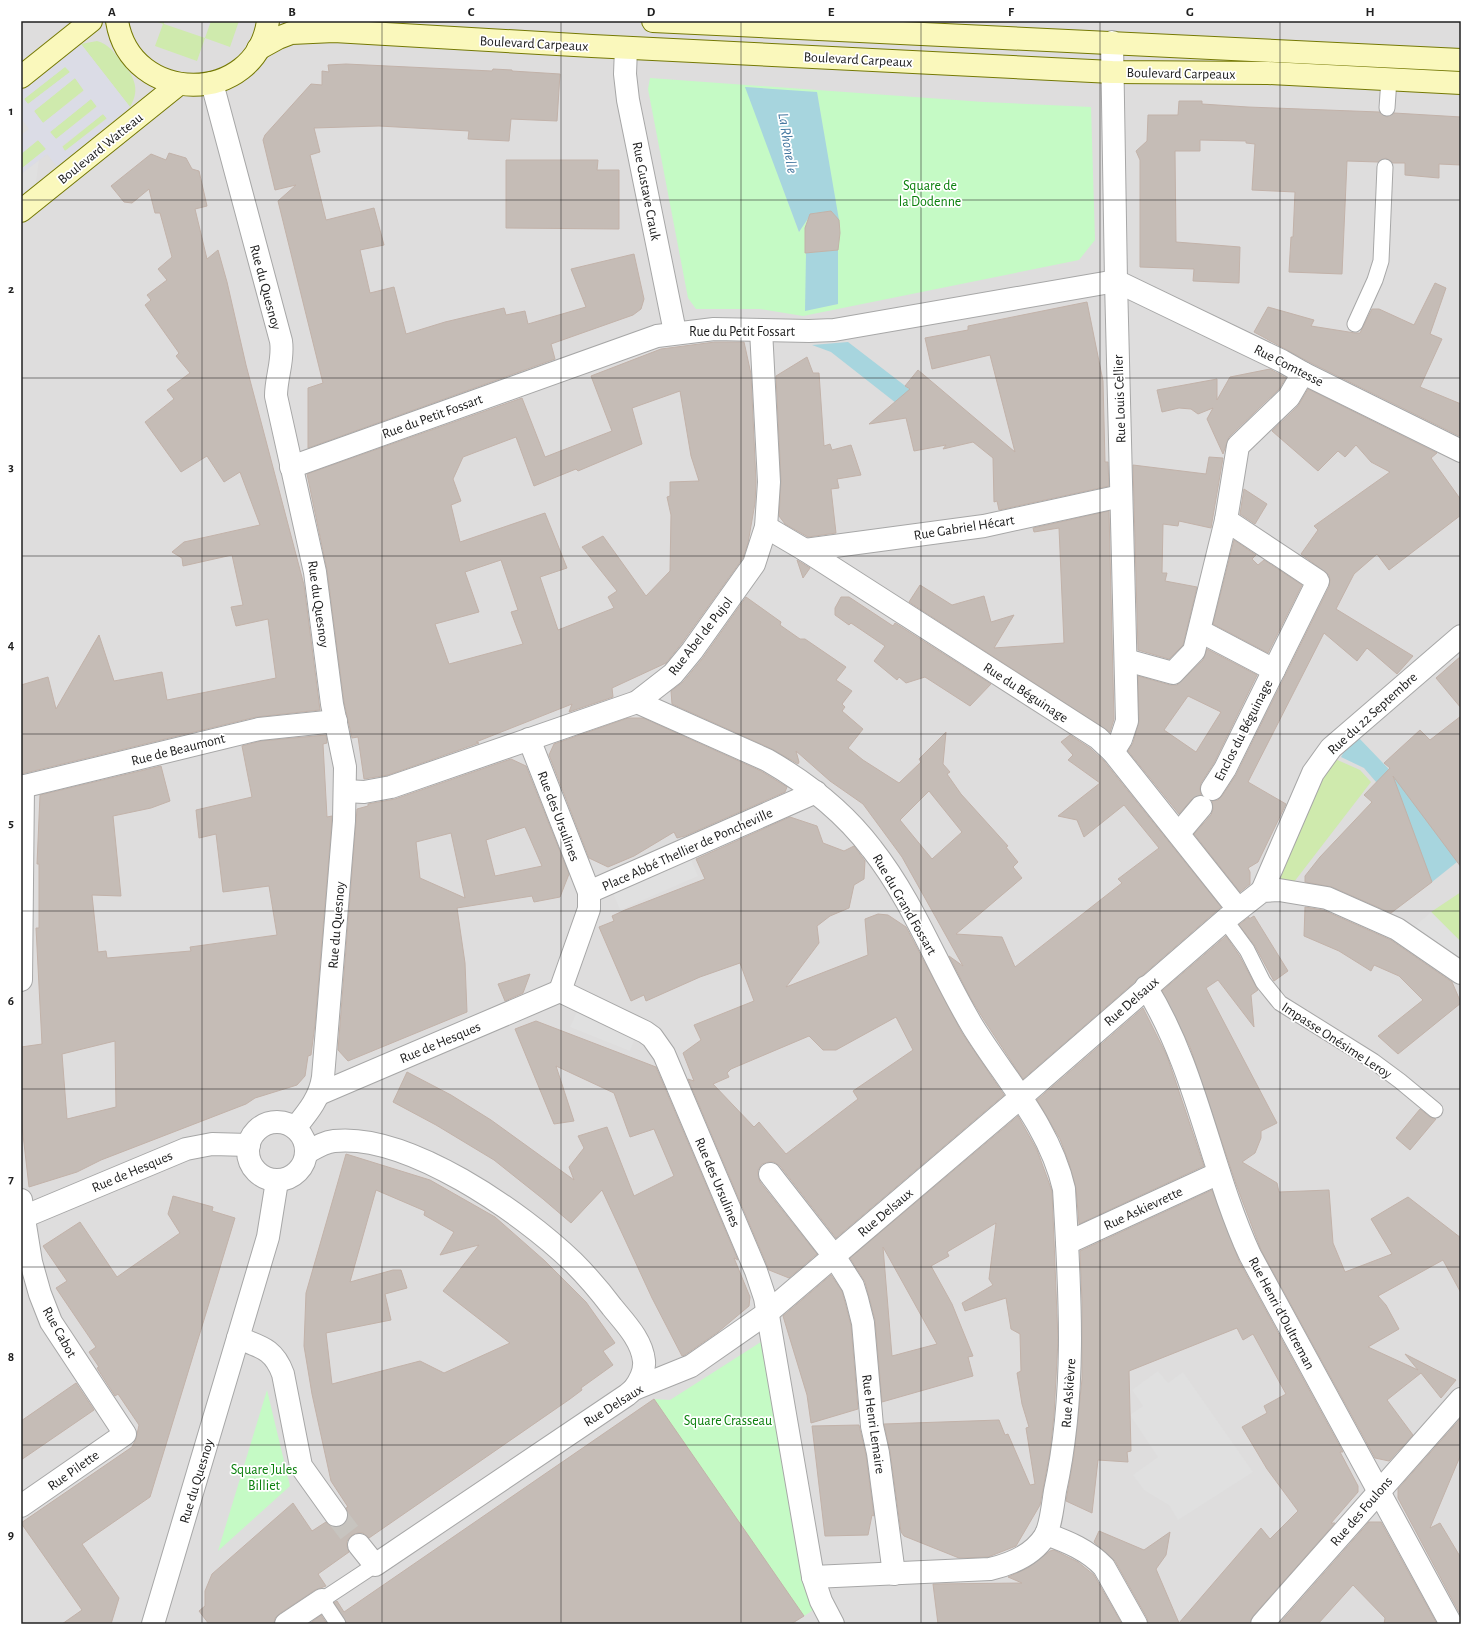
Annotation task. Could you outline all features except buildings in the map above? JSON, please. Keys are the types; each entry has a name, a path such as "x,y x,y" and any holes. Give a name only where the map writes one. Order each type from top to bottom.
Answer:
{"main road":[{"path":"21,77 91,21"},
{"path":"117,21 124,43 136,60 152,74 179,84 198,86 224,79 241,69 258,49 264,36 268,21"},
{"name":"Boulevard Carpeaux","path":"653,21 1461,60"},
{"name":"Boulevard Carpeaux","path":"258,49 291,33 318,31 1112,72 1276,74 1461,83"},
{"name":"Boulevard Watteau","path":"21,211 179,84"}],"street":[{"name":"Rue Louis Cellier","path":"1112,42 1116,281 1127,721 1121,739 1113,752"},
{"name":"Rue Gustave Crauk","path":"626,48 625,74 628,100 675,332"},
{"name":"Rue du Quesnoy","path":"212,83 281,341 282,350 277,379 276,396 315,572 336,721 344,754 346,791 324,1069 319,1094 295,1128"},
{"name":"Rue du Petit Fossart","path":"291,467 642,340 675,332 714,329 809,331 834,330 1116,281"},
{"name":"Rue Comtesse","path":"1116,281 1282,361 1303,373 1461,451"},
{"name":"Rue Abel de Pujol","path":"346,791 364,792 391,788 637,702 673,674 692,652 754,564 766,527 769,482 761,330"},
{"path":"1126,660 1173,673 1194,651 1226,520 1238,446 1289,397 1303,373"},
{"name":"Rue Gabriel Hécart","path":"805,550 984,526 1121,496"},
{"name":"Enclos du Béguinage","path":"1179,833 1207,798 1225,769 1318,581 1226,520"},
{"name":"Rue du Béguinage","path":"766,527 805,550 1098,738 1113,752 1179,833 1231,914"},
{"name":"Enclos du Béguinage","path":"1200,631 1274,670"},
{"name":"Rue du 22 Septembre","path":"1262,891 1313,774 1331,748 1461,636"},
{"name":"Rue du Grand Fossart","path":"637,702 767,760 816,792 856,829 881,861 902,895 970,1021 1021,1097"},
{"name":"Rue de Beaumont","path":"22,786 259,729 336,721"},
{"name":"Rue des Ursulines","path":"529,739 589,892"},
{"path":"21,980 22,786"},
{"name":"Place Abbé Thellier de Poncheville","path":"560,991 589,909 589,892 816,792"},
{"path":"1262,891 1279,890 1321,897 1384,923 1414,939 1461,972"},
{"name":"Rue Delsaux","path":"375,1565 634,1389 691,1366 767,1312 1021,1097 1231,914 1262,891"},
{"name":"Rue Henri d'Oultreman","path":"1146,987 1162,1012 1172,1035 1198,1104 1234,1218 1259,1273 1451,1624"},
{"name":"Rue des Ursulines","path":"560,991 646,1032 664,1054 756,1271 767,1312"},
{"name":"Rue de Hesques","path":"319,1094 560,991"},
{"name":"Rue Askièvre","path":"813,1577 990,1569 1002,1567 1029,1553 1046,1534 1060,1470 1070,1386 1071,1344 1064,1189 1060,1172 1048,1141 1021,1097"},
{"path":"280,1122 295,1128 303,1137 306,1153 305,1161 299,1171 289,1178 277,1181 266,1178 256,1171 250,1161 249,1145 257,1130 267,1124 280,1122"},
{"path":"306,1153 333,1141 358,1142 376,1145 414,1158 441,1170 496,1200 526,1222 572,1261 595,1286 631,1332 642,1351 644,1361 642,1377 634,1389"},
{"name":"Rue de Hesques","path":"22,1212 180,1151 212,1144 249,1145"},
{"name":"Rue Askievrette","path":"1067,1243 1219,1173"},
{"name":"Rue Henri Lemaire","path":"770,1174 834,1256 853,1286 860,1312 872,1426 878,1454 894,1574"},
{"name":"Rue du Quesnoy","path":"153,1624 268,1237 277,1181"},
{"name":"Rue Cabot","path":"22,1212 35,1279 52,1322 64,1344 125,1434"},
{"path":"767,1312 813,1577 821,1601 833,1624"},
{"path":"238,1338 265,1349 273,1355 279,1363 283,1374 301,1466 336,1515"},
{"name":"Rue des Foulons","path":"1262,1624 1461,1398"},
{"name":"Rue Pilette","path":"21,1506 125,1434"},
{"path":"1046,1534 1075,1545 1097,1559 1104,1567 1136,1624"},
{"path":"359,1545 375,1565"},
{"path":"286,1624 322,1600"}],"lane":[{"path":"1387,108 1388,79"},
{"path":"1355,324 1375,280 1381,261 1385,167"},
{"name":"Impasse Onésime Leroy","path":"1231,914 1263,982 1280,1004 1373,1061 1435,1110"},
{"path":"338,1624 322,1600 375,1565"}],"shaded area":[{"path":"21,21 1461,21 1461,1624 21,1624"},
{"path":"81,44 130,107 57,167 47,154 21,174 21,169 46,149 38,140 21,154 21,135 29,129 23,121 21,122 21,92","holes":["65,67 70,72 28,104 24,99","75,78 84,91 43,123 34,111","91,99 97,107 56,139 50,132","103,114 107,119 65,151 62,146"]},
{"path":"39,160 36,183 21,195 21,174"},
{"path":"690,857 698,876 620,910 612,891"},
{"path":"1431,912 1461,942 1461,965 1415,926"},
{"path":"578,1009 637,1033 630,1051 570,1027"},
{"path":"1158,1371 1168,1383 1183,1372 1253,1472 1178,1520 1169,1505 1144,1490 1133,1475 1158,1457 1130,1415 1143,1406 1132,1390"}],"green space":[{"path":"155,21 164,21 164,24 205,38 197,61 155,46 163,24"},
{"path":"211,21 239,21 230,47 205,38"},
{"path":"97,41 110,48 115,53 128,70 134,81 134,100 130,107 81,44"},
{"path":"66,66 70,72 28,104 24,99"},
{"path":"75,78 84,90 43,123 34,111"},
{"name":"Square de la Dodenne","path":"650,78 984,102 1091,107 1095,240 1079,260 803,316 760,309 696,309 688,298 648,89","holes":["746,87 817,93 838,219 831,211 811,214 799,232","838,250 838,304 805,310"]},
{"path":"91,99 97,106 56,139 50,132"},
{"path":"103,114 107,118 65,151 62,147"},
{"path":"38,140 46,149 21,169 21,154"},
{"path":"1333,758 1360,770 1371,782 1294,882 1272,880"},
{"path":"1461,892 1461,942 1431,912"},
{"name":"Square Crasseau","path":"764,1340 815,1609 804,1616 654,1399 670,1400"},
{"name":"Square Jules Billiet","path":"267,1390 290,1486 218,1551"}],"water":[{"name":"La Rhonelle","path":"745,87 817,92 839,220 831,211 811,214 799,232"},
{"path":"838,250 838,304 805,311 806,253"},
{"path":"848,342 959,430 947,443 831,352 812,345"},
{"path":"1357,736 1407,788 1457,862 1432,882 1383,790 1364,768 1341,757 1348,745"}],"tunnel":[{"path":"336,1515 359,1545"}]}
